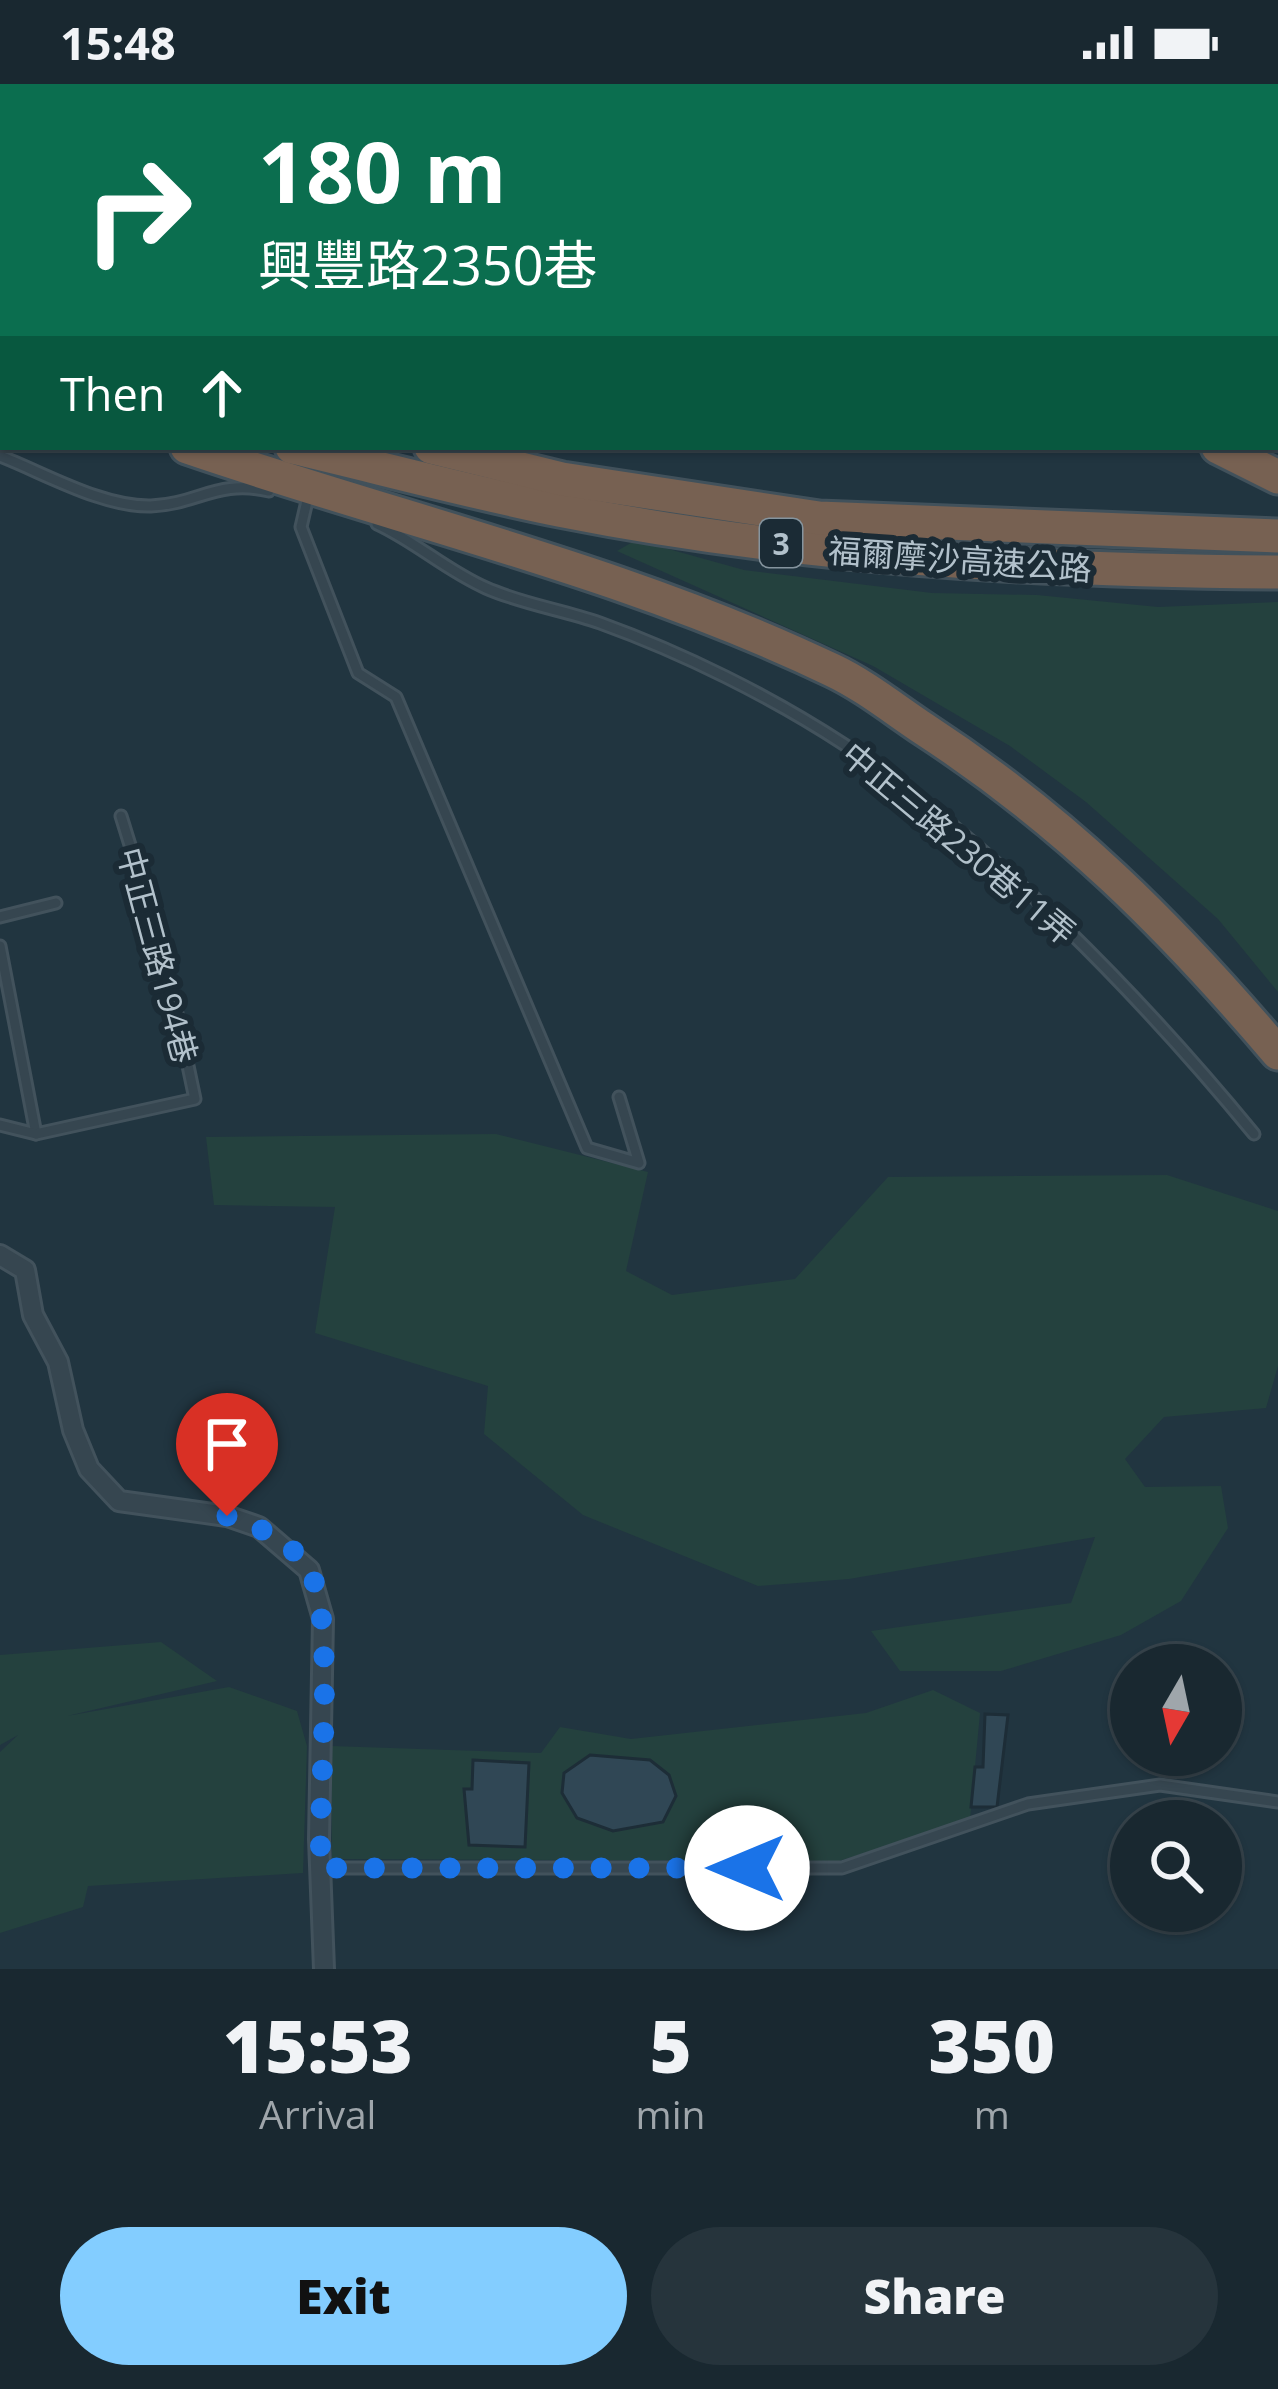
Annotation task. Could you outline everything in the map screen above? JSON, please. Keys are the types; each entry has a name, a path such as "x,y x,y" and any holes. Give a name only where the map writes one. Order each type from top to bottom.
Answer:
{"highway":[{"path":"197,450 657,594 836,672 995,775 1082,844 1183,940 1278,1053"},
{"name":"福爾摩沙高速公路","path":"305,450 561,510 864,555 1126,572 1278,572"},
{"name":"福爾摩沙高速公路","path":"443,450 562,479 819,518 1278,536"},
{"path":"1231,453 1278,477"}],"street":[{"path":"0,1255 25,1270 33,1315 58,1362 73,1430 106,1491 119,1501 227,1516 260,1527 310,1570 323,1619 324,1969"}],"lane":[{"path":"0,456 118,502 146,506 182,503 213,488 242,484 278,493"},
{"name":"中正三路230巷11弄","path":"292,497 370,520 414,541 489,590 549,605 697,664 844,745 945,823 1072,937 1183,1047 1254,1134"},
{"path":"307,501 301,526 358,673 396,697 586,1148 639,1162 619,1097"},
{"name":"中正三路194巷","path":"36,1134 195,1099 166,961 121,816"},
{"path":"0,917 56,903"},
{"path":"0,946 4,991 36,1134 0,1125"},
{"path":"321,1868 842,1868 1028,1804 1104,1792 1160,1785 1278,1802"}],"green space":[{"path":"636,540 744,570 932,593 1037,595 1158,607 1278,602 1278,992 1218,919 1086,802 1010,746 873,666 617,551"},
{"path":"496,1134 648,1172 626,1271 672,1295 795,1279 888,1177 1167,1175 1278,1211 1278,1366 1266,1408 1164,1417 1125,1459 1145,1487 1221,1486 1228,1528 1181,1601 1121,1635 1001,1671 900,1671 871,1631 1071,1603 1095,1537 849,1579 758,1586 583,1515 484,1434 488,1386 315,1333 335,1207 214,1205 206,1137"},
{"path":"161,1642 217,1681 67,1716 229,1687 297,1711 307,1746 303,1873 88,1886 83,1907 0,1933 0,1752 18,1735 0,1745 0,1655"},
{"path":"933,1690 980,1713 970,1820 839,1861 332,1859 331,1746 541,1753 560,1727 631,1739 866,1713"}],"building":[{"path":"985,1714 1008,1715 997,1807 971,1807 975,1767 983,1767"},
{"path":"590,1755 650,1760 669,1775 676,1796 663,1822 613,1831 577,1818 562,1793 564,1773"},
{"path":"473,1760 529,1763 525,1847 469,1845 464,1789 472,1789"}],"route":[{"path":"227,1516 260,1527 310,1570 323,1619 321,1868 747,1868"}]}
